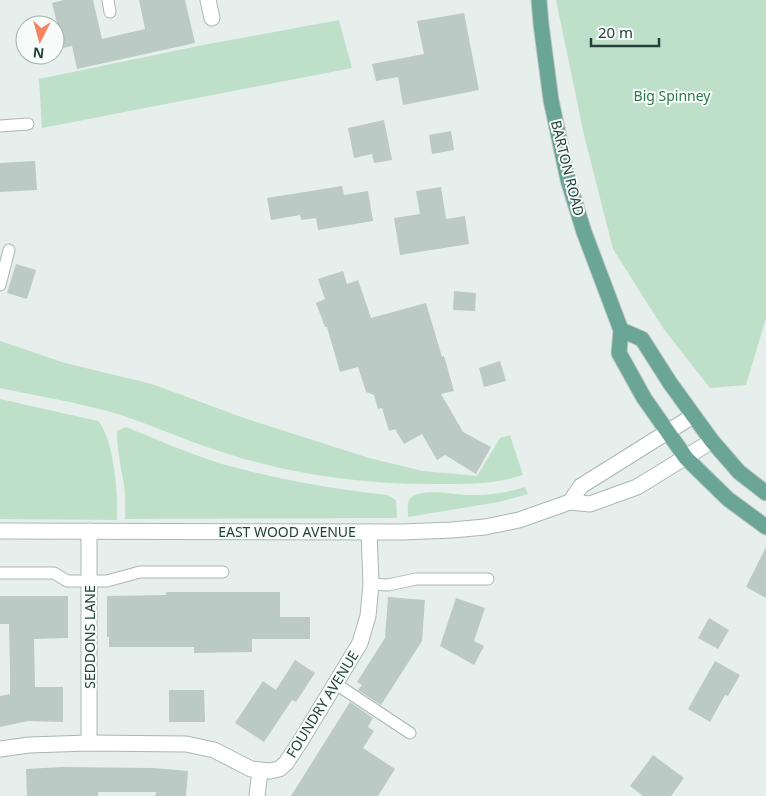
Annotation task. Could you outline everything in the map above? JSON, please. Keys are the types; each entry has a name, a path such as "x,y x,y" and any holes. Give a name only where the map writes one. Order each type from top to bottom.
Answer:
{"main road":[{"name":"BARTON ROAD","path":"539,0 551,100 568,180 587,241 621,330 619,353 644,398 686,458 728,498 766,527"},
{"path":"621,330 642,339 693,416 712,441 739,472 766,493"}],"street":[{"path":"208,0 212,18"},
{"path":"570,502 581,486 693,416"},
{"name":"EAST WOOD AVENUE","path":"0,531 369,532 485,527 519,520 570,502 590,504 637,487 712,441"},
{"name":"SEDDONS LANE","path":"89,531 89,743"},
{"name":"FOUNDRY AVENUE","path":"260,771 279,769 286,763 360,643 368,616 371,584 369,532"},
{"path":"0,749 29,745 89,743 200,746 214,750 240,765 260,771 256,796"}],"lane":[{"path":"108,0 110,12"},
{"path":"0,126 28,124"},
{"path":"0,286 9,250"},
{"path":"0,573 54,573 68,581 107,581 140,572 223,572"},
{"path":"371,584 388,585 416,579 488,579"},
{"path":"336,684 410,733"}],"green space":[{"name":"Big Spinney","path":"556,0 766,0 766,318 746,385 710,388 663,328 613,249 584,135"},
{"path":"339,20 352,68 42,128 39,79 203,45"},
{"path":"0,341 65,363 152,384 244,418 369,458 423,471 477,476 500,438 510,435 523,475 482,483 412,484 353,480 266,465 210,448 111,412 0,388"},
{"path":"0,399 98,421 108,441 114,468 117,520 0,519"},
{"path":"126,427 222,464 304,483 387,495 396,500 397,518 125,519 125,489 117,431"},
{"path":"525,487 528,494 499,502 408,517 409,500 413,496 426,492 485,495"}],"building":[{"path":"64,0 93,0 102,39 145,29 139,0 185,0 195,43 77,69 72,46 65,48 65,15 55,15 52,3"},
{"path":"464,13 479,90 403,105 398,77 376,81 372,64 424,54 417,21"},
{"path":"384,120 392,160 374,163 372,154 354,158 348,128"},
{"path":"451,131 454,150 432,154 429,135"},
{"path":"35,161 37,190 0,192 0,163"},
{"path":"342,186 344,195 368,191 373,221 318,230 316,218 301,220 300,215 271,220 267,198"},
{"path":"441,187 446,219 465,216 469,244 400,255 394,218 420,214 416,191"},
{"path":"16,264 36,270 27,299 7,293"},
{"path":"343,271 347,284 358,280 371,318 426,303 454,391 441,394 463,432 491,447 476,474 445,455 437,460 422,434 404,444 395,429 389,431 382,408 378,409 374,395 366,392 358,367 340,372 327,327 325,327 316,303 325,299 318,279"},
{"path":"454,291 476,293 475,311 453,310"},
{"path":"500,361 506,381 484,387 479,368"},
{"path":"766,547 766,598 746,587"},
{"path":"166,592 280,592 280,617 310,617 310,639 252,639 252,652 194,653 194,647 109,647 109,637 107,637 107,596 166,595"},
{"path":"0,596 68,596 68,638 34,639 35,687 63,687 63,722 28,721 0,727 0,696 10,694 10,672 9,624 0,624"},
{"path":"388,597 425,600 422,641 381,705 358,690 362,685 357,682 385,638"},
{"path":"456,598 485,608 474,641 484,646 474,665 440,646"},
{"path":"709,618 729,630 718,649 698,638"},
{"path":"295,660 315,673 296,702 292,700 264,742 235,723 263,681 276,690"},
{"path":"715,661 740,675 728,696 725,695 710,722 688,709"},
{"path":"169,690 204,690 205,722 169,722"},
{"path":"350,702 373,718 368,727 374,731 363,748 395,769 378,796 291,796"},
{"path":"653,755 684,778 671,796 643,796 630,786"},
{"path":"62,767 154,768 188,771 186,796 155,796 156,792 98,792 98,796 27,796 26,769"}]}
